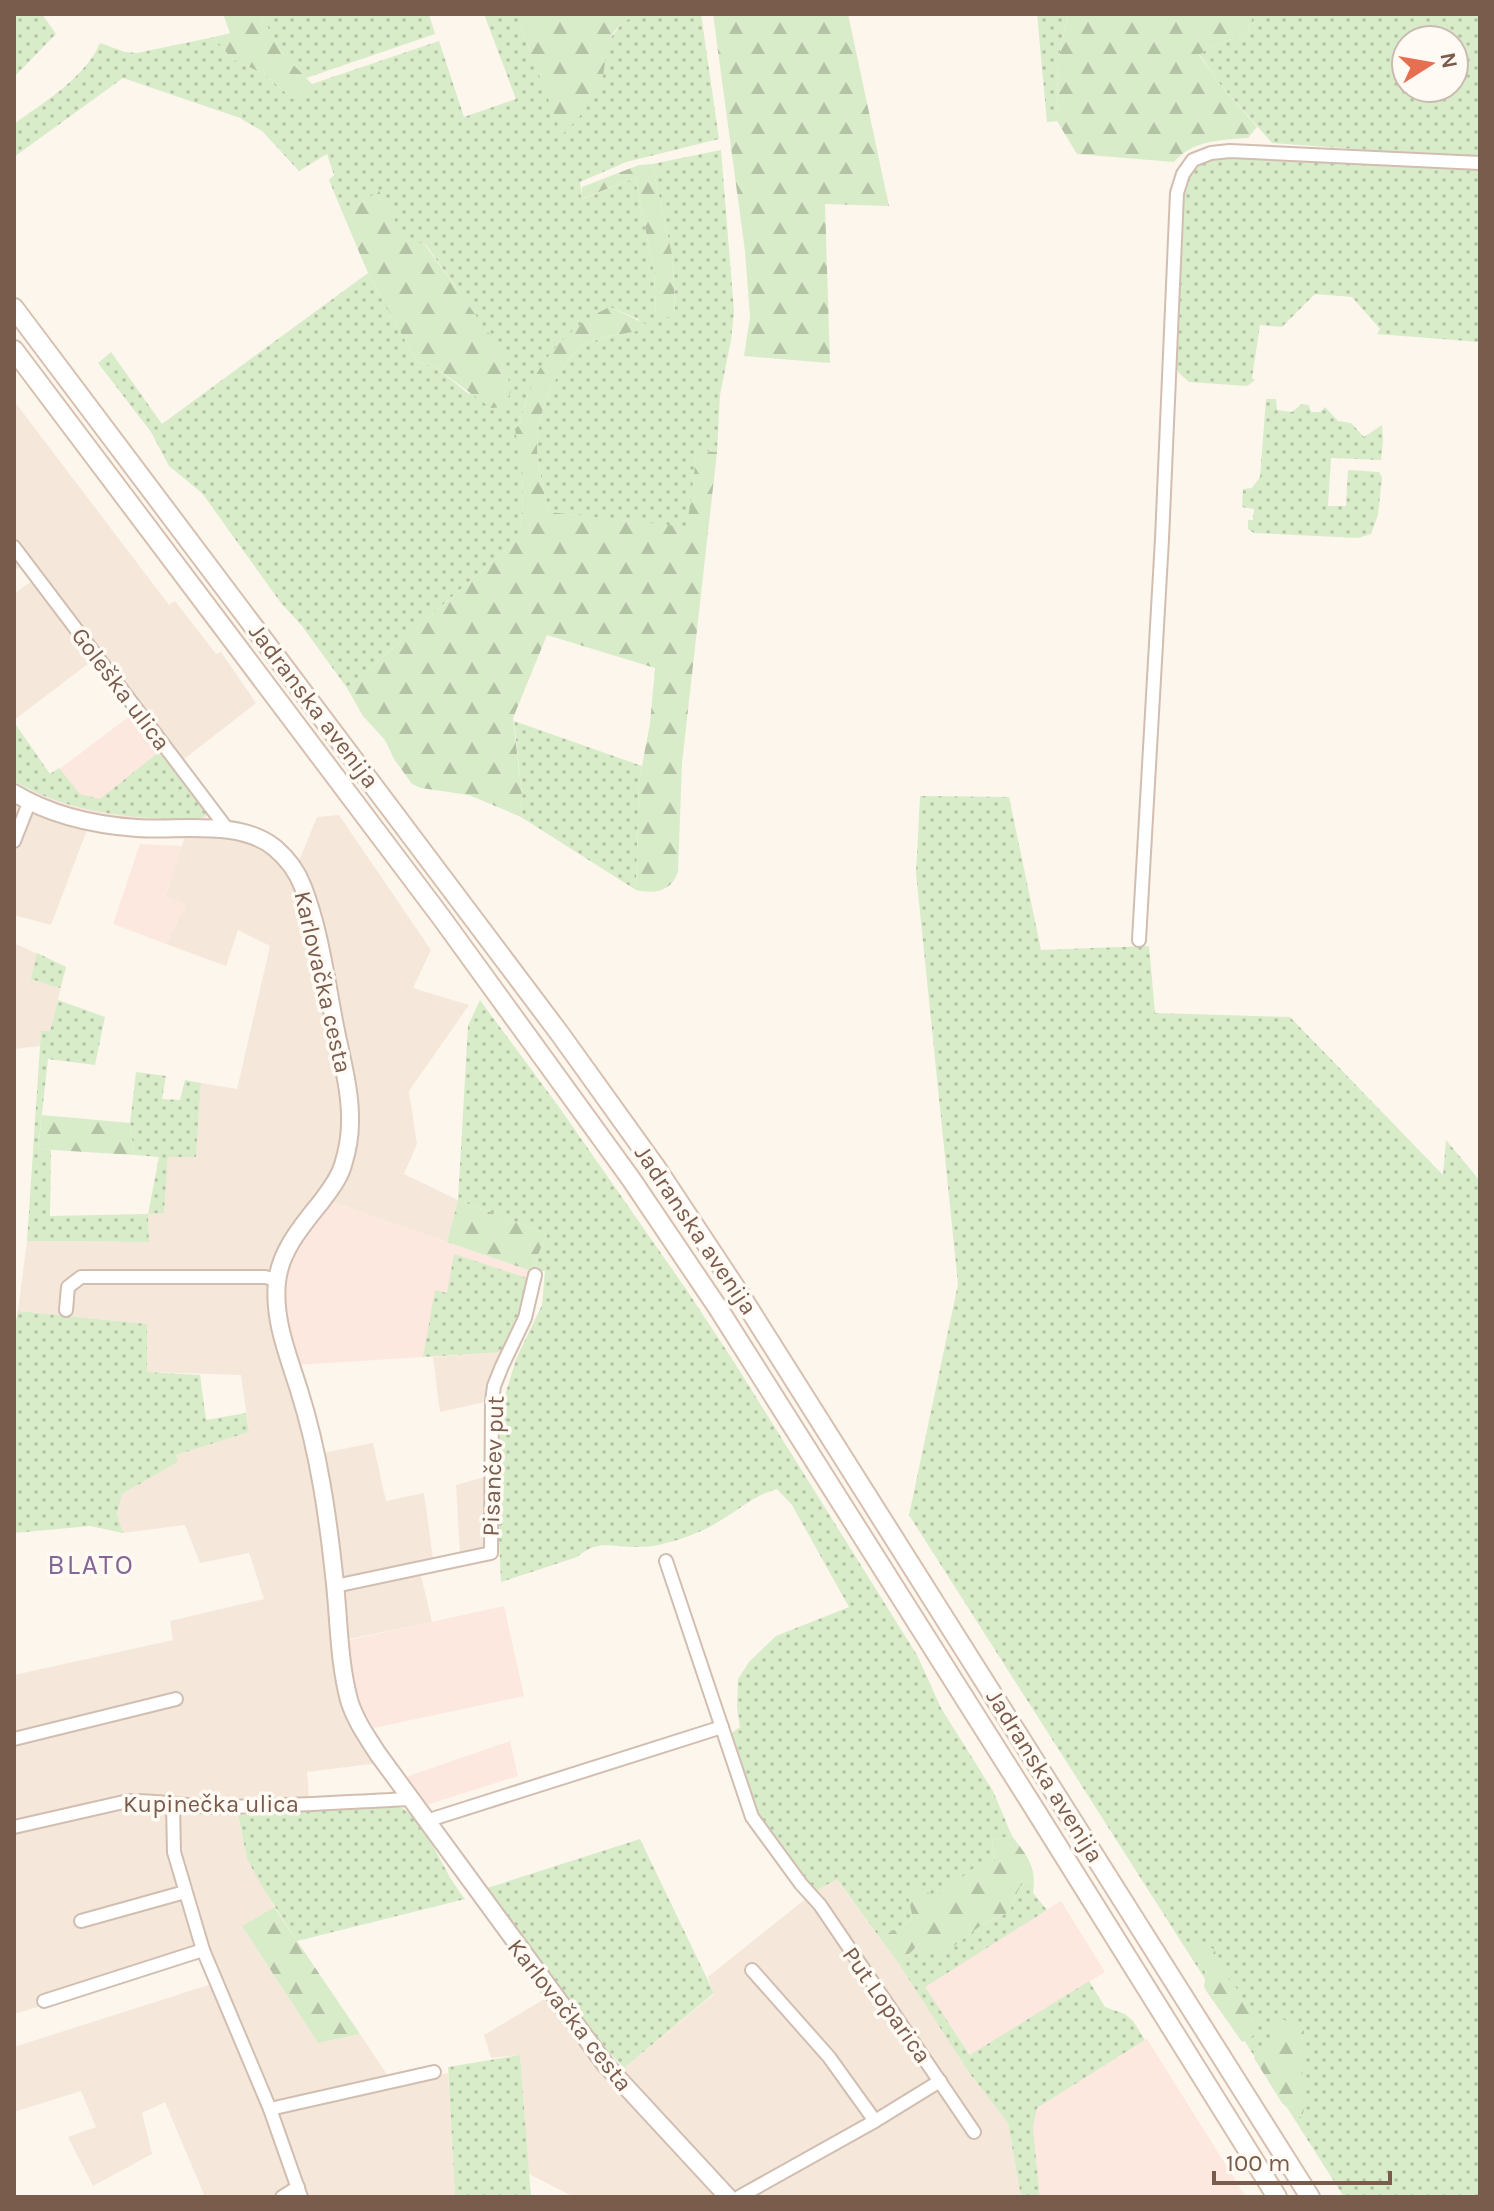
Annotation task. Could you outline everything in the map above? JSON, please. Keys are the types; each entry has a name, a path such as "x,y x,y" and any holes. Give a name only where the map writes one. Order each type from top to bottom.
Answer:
{"main road":[{"name":"Jadranska avenija","path":"14,308 450,887 657,1169 741,1296 1310,2197"},
{"name":"Jadranska avenija","path":"14,350 441,917 631,1179 718,1308 1277,2197"}],"street":[{"path":"1139,940 1162,539 1174,235 1177,193 1183,174 1193,160 1211,153 1230,151 1480,163"},
{"name":"Goleška ulica","path":"14,547 228,830"},
{"name":"Karlovačka cesta","path":"14,793 29,803 82,821 112,826 247,832 276,848 292,864 303,886 316,929 350,1111 349,1143 342,1170 284,1255 277,1280 275,1306 320,1470 350,1703 365,1735 410,1799 605,2064 728,2197"},
{"path":"14,841 29,803"},
{"name":"Pisančev put","path":"335,1586 491,1553 494,1386 525,1318 535,1275"},
{"path":"66,1310 68,1287 81,1277 265,1277 277,1280"},
{"path":"426,1821 722,1727 666,1561"},
{"path":"14,1739 176,1699"},
{"name":"Put Loparica","path":"722,1727 752,1817 820,1905 940,2081 739,2197"},
{"name":"Kupinečka ulica","path":"14,1827 128,1801 215,1807 410,1799"},
{"path":"173,1805 174,1852 203,1950 270,2109 300,2192 282,2197"},
{"path":"81,1921 185,1892"},
{"path":"44,2001 203,1950"},
{"path":"752,1970 829,2057 875,2121"},
{"path":"270,2109 434,2072"},
{"path":"940,2081 974,2132"}],"shaded area":[{"path":"14,401 169,605 175,601 216,654 221,652 256,703 183,760 101,654 14,720 14,594 41,574 21,566 14,571"},
{"path":"131,715 205,808 205,821 160,823 102,817 69,809 28,793"},
{"path":"14,799 88,827 51,925 14,915"},
{"path":"339,815 431,950 413,988 469,1005 409,1091 417,1144 404,1174 458,1200 447,1242 328,1201 274,1263 313,1455 373,1443 386,1501 424,1493 433,1559 418,1563 432,1622 335,1642 379,1763 307,1772 309,1798 235,1802 247,1859 274,1907 242,1926 318,2043 360,2034 394,2085 448,2073 455,2197 205,2197 165,2102 142,2113 152,2154 93,2186 68,2137 96,2127 81,2091 14,2112 14,2047 221,1981 207,1947 71,1997 14,2014 14,1675 173,1640 170,1621 264,1599 249,1553 200,1563 185,1525 123,1533 117,1514 122,1494 178,1462 176,1455 249,1432 241,1375 147,1372 147,1324 18,1311 27,1241 149,1242 148,1214 164,1213 168,1157 196,1157 201,1083 237,1089 270,946 238,930 226,966 166,944 185,905 165,897 185,836 240,836 298,863 317,817"},
{"path":"140,844 182,846 165,896 185,904 166,944 113,924"},
{"path":"14,943 66,967 50,1032 41,1031 40,1046 14,1049"},
{"path":"328,1201 531,1271 504,1352 296,1365 280,1307 286,1263"},
{"path":"504,1352 487,1385 485,1402 440,1412 433,1357"},
{"path":"488,1476 487,1544 485,1548 460,1554 456,1485"},
{"path":"504,1606 524,1696 374,1728 358,1701 345,1641"},
{"path":"510,1741 518,1776 423,1806 403,1778"},
{"path":"836,1878 911,1980 970,2074 1008,2123 1021,2197 733,2197 618,2073 714,1994 708,1977"},
{"path":"1061,1901 1105,1972 971,2055 924,1987"},
{"path":"546,1998 595,2061 721,2197 574,2197 529,2174 520,2055 491,2058 484,2035"},
{"path":"1147,2039 1246,2197 1040,2197 1033,2128 1037,2108"}],"green space":[{"path":"14,14 42,14 56,34 14,77"},
{"path":"223,14 260,14 283,54 312,84 312,92 303,99 293,99 264,74 232,59 214,37 230,33"},
{"path":"260,14 429,14 435,34 306,78 283,54"},
{"path":"484,14 516,14 562,134 601,82 607,43 625,19 641,14 701,14 719,139 626,162 580,182 582,199 635,178 654,271 656,313 675,317 673,259 652,164 721,150 734,311 720,395 717,452 704,451 696,459 688,528 549,512 537,445 540,418 551,388 567,362 587,344 647,328 638,319 610,307 528,395 516,429 523,499 516,541 347,688 202,493 169,466 151,432 98,363 111,352 162,424 368,273 417,362 435,367 469,394 502,353 426,245 404,238 378,192 343,214 329,180 334,175 327,154 299,171 262,131 240,118 123,78 14,157 14,124 74,78 100,43 137,53 214,37 232,59 264,74 293,99 311,93 312,84 439,41 464,117 516,99"},
{"path":"516,14 641,14 620,25 614,32 595,94 562,135"},
{"path":"713,14 848,14 889,206 825,204 830,363 744,356 750,317 745,251"},
{"path":"1037,14 1068,14 1058,61 1057,121 1047,122"},
{"path":"1068,14 1253,14 1248,33 1210,47 1199,55 1257,127 1248,138 1199,145 1174,162 1077,154 1057,121 1058,61"},
{"path":"1253,14 1480,14 1480,158 1272,143 1219,83 1199,54 1248,33"},
{"path":"1211,159 1480,169 1480,342 1377,334 1380,329 1352,297 1315,294 1282,327 1260,325 1252,378 1255,380 1247,386 1189,382 1174,364 1185,182 1193,170"},
{"path":"652,164 673,259 675,317 661,317 656,313 654,271 635,178 581,199 582,187 639,165"},
{"path":"379,191 404,237 425,245 503,353 511,391 504,407 491,408 435,367 417,362 368,273 343,214"},
{"path":"610,307 646,324 647,329 587,344 567,362 551,388 540,418 537,445 549,512 687,527 696,459 704,451 717,452 682,763 678,872 667,888 650,892 636,890 639,782 650,723 655,668 547,635 513,718 522,796 521,817 469,795 412,784 385,740 363,716 347,688 516,541 523,499 515,429 532,383 545,360 561,342 579,326"},
{"path":"1266,399 1276,399 1277,410 1292,412 1302,404 1309,405 1311,412 1320,412 1325,407 1338,421 1351,423 1364,437 1382,425 1381,460 1331,458 1328,506 1346,506 1348,470 1379,472 1382,477 1378,515 1371,534 1358,538 1254,533 1248,529 1248,520 1253,520 1254,509 1242,507 1243,489 1252,488 1260,477"},
{"path":"514,721 642,766 636,890 521,817 522,796"},
{"path":"14,722 50,774 59,768 80,794 100,799 159,752 205,808 207,815 184,820 110,813 70,805 32,791 14,781"},
{"path":"920,796 1009,797 1041,950 1149,946 1155,1013 1290,1017 1443,1175 1446,1140 1480,1181 1480,2197 1344,2197 909,1515 958,1284 916,873"},
{"path":"37,953 66,967 60,988 31,979"},
{"path":"58,1000 105,1017 95,1065 48,1059 38,1149 51,1150 50,1216 148,1214 149,1242 27,1241 41,1031 50,1031"},
{"path":"480,1000 559,1107 734,1362 917,1655 941,1708 993,1791 1012,1836 992,1840 995,1862 982,1862 913,1919 880,1938 837,1879 814,1892 766,1829 754,1806 729,1735 740,1727 738,1679 749,1662 776,1636 849,1607 792,1505 777,1489 755,1498 710,1527 681,1539 648,1547 598,1546 577,1557 501,1582 500,1412 516,1359 542,1305 545,1271 531,1271 547,1234 458,1200 468,1026"},
{"path":"136,1072 166,1076 162,1099 180,1100 185,1080 201,1083 196,1157 168,1157 164,1213 148,1214 159,1157 134,1155 130,1123"},
{"path":"42,1115 130,1123 134,1155 38,1149"},
{"path":"458,1200 547,1234 531,1271 447,1242"},
{"path":"454,1254 530,1279 524,1306 504,1352 423,1357 435,1290 447,1293"},
{"path":"18,1311 147,1324 147,1372 200,1375 206,1420 246,1413 249,1432 176,1455 178,1462 122,1494 117,1514 123,1533 90,1526 14,1533 14,1332"},
{"path":"391,1806 404,1809 417,1822 465,1899 297,1941 247,1859 238,1815"},
{"path":"1012,1836 1030,1863 1034,1882 1023,1879 1009,1912 980,1926 941,1956 920,1950 920,1943 899,1964 880,1938 913,1919 907,1891 925,1889 933,1899 982,1862 995,1861 992,1840"},
{"path":"640,1839 714,1993 624,2068 592,2035 487,1888"},
{"path":"1023,1879 1034,1882 1033,1893 1047,1910 925,1987 970,2055 1089,1981 1105,2007 1125,2014 1145,2040 1037,2108 1033,2128 1040,2197 1021,2197 1008,2123 970,2074 899,1964 920,1943 941,1956 980,1926 1009,1912"},
{"path":"274,1907 360,2034 318,2043 242,1926"},
{"path":"1194,1937 1215,1950 1217,1965 1239,1991 1256,2023 1255,2034 1249,2039 1242,2042 1207,1992 1204,1986 1205,1971 1191,1945 1190,1938"},
{"path":"1281,2018 1304,2031 1302,2081 1306,2102 1302,2117 1297,2117 1282,2103 1254,2058 1265,2051"},
{"path":"520,2055 531,2197 455,2197 448,2067"}],"district":[{"name":"BLATO","path":"91,1564"}]}
